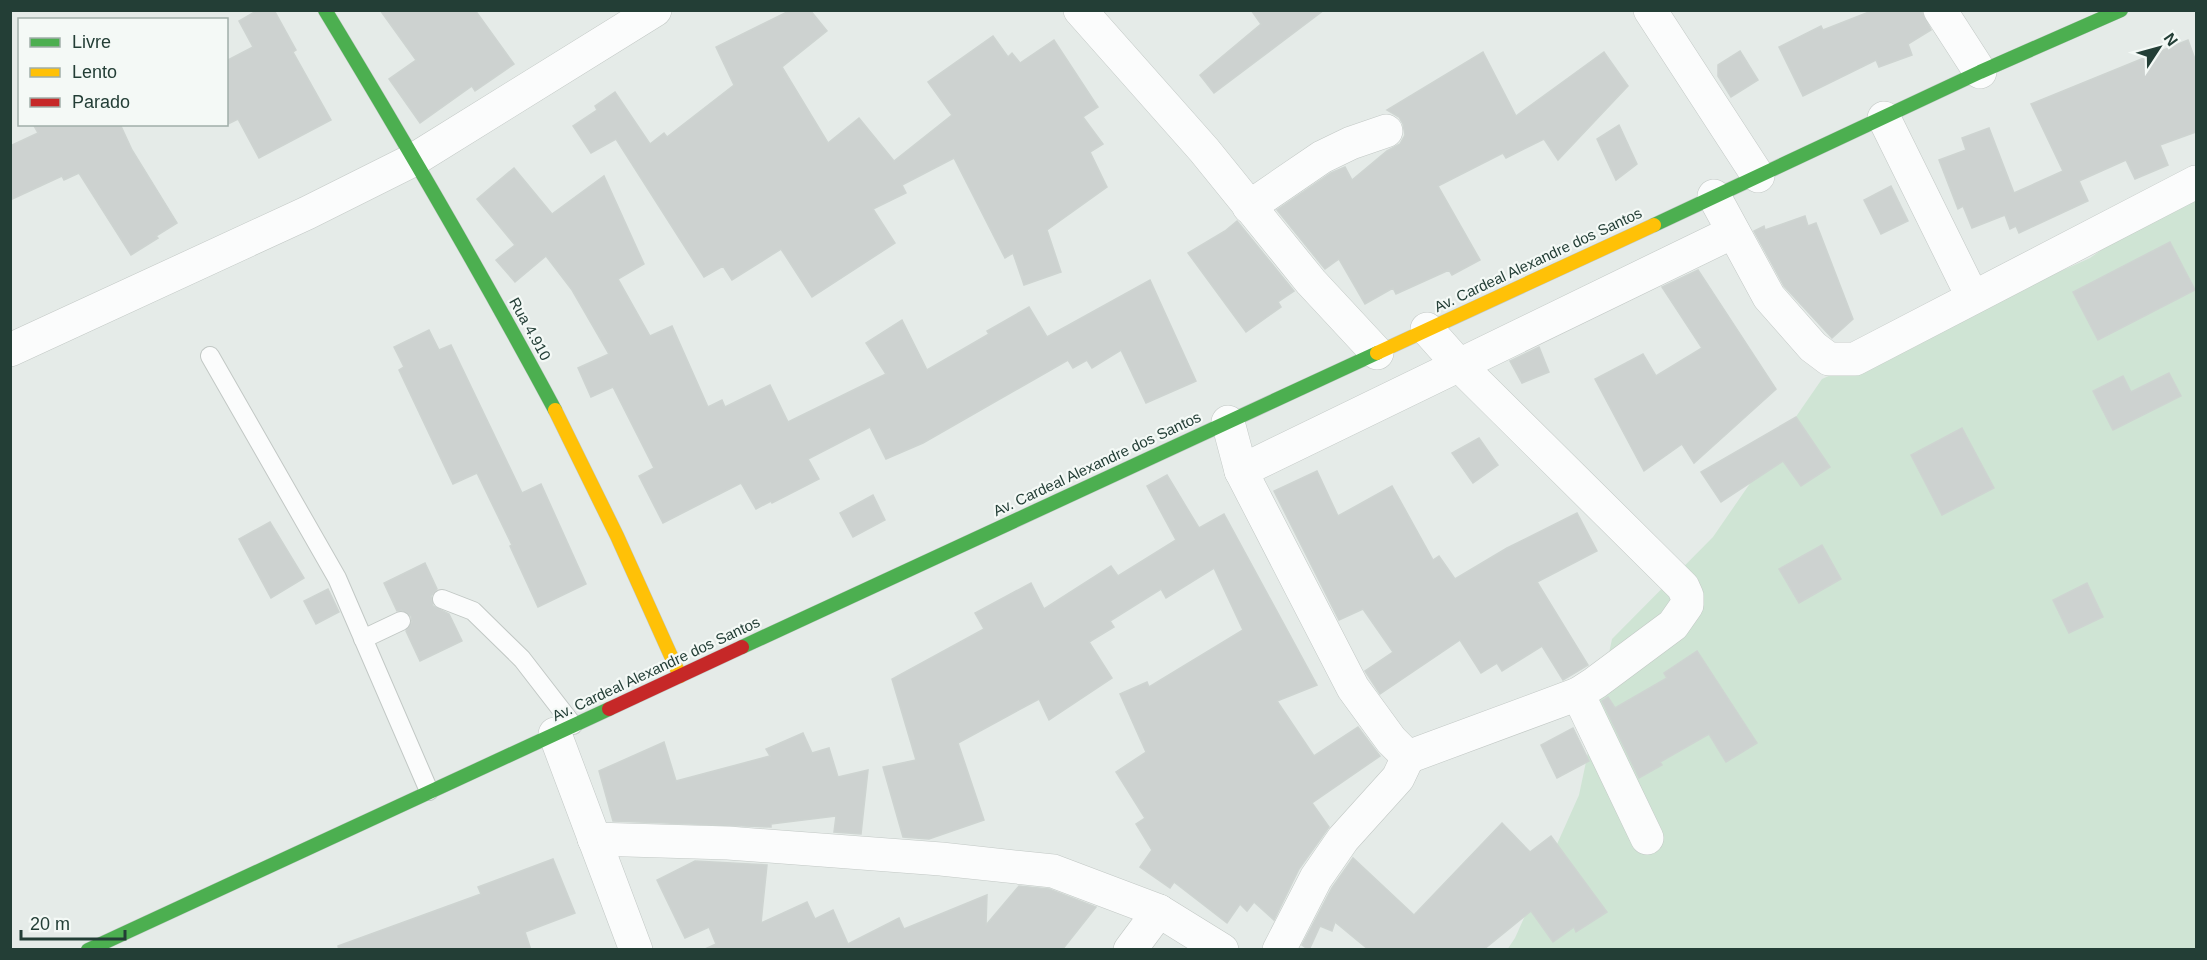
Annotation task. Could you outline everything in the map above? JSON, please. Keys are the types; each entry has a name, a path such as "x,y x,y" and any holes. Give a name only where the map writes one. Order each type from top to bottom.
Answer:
{"street":[{"name":"Rua 4.910","path":"326,10 415,159 563,424 617,536 680,676"},
{"path":"10,350 297,219 415,159 655,10"},
{"path":"1080,10 1203,150 1311,282 1377,353"},
{"path":"1650,10 1758,176"},
{"path":"1940,10 1980,72"},
{"name":"Av. Cardeal Alexandre dos Santos","path":"88,950 1884,118 2084,19 2121,10"},
{"path":"1884,118 1972,297"},
{"path":"1249,207 1322,157 1351,143 1386,131"},
{"path":"1714,196 1769,297 1813,347 1829,359 1855,358 2196,182"},
{"path":"1241,471 1733,232"},
{"path":"1279,950 1316,878 1343,839 1398,778 1408,757 1578,694 1673,625 1687,605 1687,596 1683,586 1459,365 1427,329"},
{"path":"1228,422 1241,471 1353,688 1391,740 1408,757"},
{"path":"1578,694 1647,838"},
{"path":"564,730 594,839 636,950"},
{"path":"594,839 728,843 941,859 1053,871 1159,911 1222,950"},
{"path":"1130,950 1159,911"}],"lane":[{"path":"210,356 337,579 429,791"},
{"path":"442,600 473,610 522,659 564,730"},
{"path":"363,639 401,621"}],"green space":[{"path":"2196,183 2196,949 1507,950 1515,938 1579,795 1612,639 1713,537 1822,379 2090,258"}],"building":[{"path":"258,10 274,10 296,50 293,52 331,120 259,158 238,119 228,124 228,60 253,47 239,21"},
{"path":"380,10 475,10 514,64 475,91 472,86 420,123 389,79 416,60"},
{"path":"791,10 810,10 827,31 782,67 828,143 859,118 894,161 952,115 928,82 993,36 1008,57 1012,53 1020,63 1054,40 1098,107 1083,117 1103,144 1090,152 1107,187 1047,230 1061,272 1024,285 1013,253 1005,258 954,158 902,185 906,193 873,209 895,243 812,297 781,249 732,280 723,266 704,277 616,139 591,153 573,126 597,110 595,106 615,92 650,144 664,133 667,137 734,85 716,47"},
{"path":"1251,10 1324,10 1214,93 1200,75 1261,24"},
{"path":"1874,10 1921,10 1931,30 1908,44 1912,55 1879,67 1876,60 1803,96 1779,47 1821,26 1823,30"},
{"path":"2188,40 2196,62 2196,132 2160,145 2168,165 2135,179 2126,160 2079,181 2088,201 2019,233 2016,226 2010,229 2005,215 1972,228 1963,206 1958,209 1939,160 1966,150 1962,138 1989,128 2014,193 2063,171 2031,104"},
{"path":"1740,51 1758,80 1731,97 1718,76 1718,65"},
{"path":"1483,52 1516,116 1604,52 1628,86 1558,160 1544,139 1506,158 1503,153 1438,186 1480,260 1452,275 1449,270 1396,294 1393,288 1365,304 1339,259 1325,269 1277,210 1331,173 1345,167 1352,180 1387,151 1400,144 1405,135 1403,124 1399,117 1387,110"},
{"path":"1619,125 1637,164 1616,180 1597,139"},
{"path":"34,126 121,126 132,150 177,223 131,255 79,173 64,180 62,176 10,200 10,146 38,133"},
{"path":"514,168 552,214 604,176 644,264 618,279 650,336 672,326 708,407 722,400 725,407 770,385 788,422 886,374 866,343 902,320 927,370 989,334 987,331 1029,307 1047,337 1150,280 1196,381 1146,403 1121,350 1092,368 1087,360 1073,368 1068,360 923,443 886,459 870,427 808,459 819,479 772,503 771,501 756,509 741,483 663,523 639,476 654,468 613,387 591,397 578,368 609,354 572,290 546,256 515,282 496,260 515,245 477,199"},
{"path":"1891,186 1908,221 1881,234 1864,200"},
{"path":"1805,216 1808,226 1816,223 1853,319 1832,338 1784,286 1754,231 1764,226 1765,230"},
{"path":"1237,221 1294,291 1278,302 1281,307 1246,332 1188,253 1225,231"},
{"path":"2170,242 2195,290 2098,340 2073,292"},
{"path":"1698,270 1776,389 1694,463 1682,444 1644,471 1595,379 1643,354 1656,376 1702,348 1662,287"},
{"path":"429,330 439,350 451,345 522,493 541,484 586,584 538,607 510,546 512,545 477,473 453,484 399,370 404,367 394,347"},
{"path":"1539,347 1549,372 1522,383 1510,361"},
{"path":"2169,373 2181,396 2113,430 2093,391 2123,376 2131,392"},
{"path":"1796,417 1830,467 1801,486 1783,461 1721,502 1701,472"},
{"path":"1962,428 1994,488 1942,515 1911,455"},
{"path":"1479,438 1498,465 1473,483 1452,453"},
{"path":"1317,471 1338,516 1392,486 1433,560 1439,556 1455,579 1507,548 1577,513 1597,551 1537,582 1588,665 1563,680 1542,646 1502,671 1497,663 1481,673 1460,640 1380,694 1365,671 1393,652 1363,609 1339,620 1274,491"},
{"path":"1167,475 1199,528 1224,514 1317,685 1277,701 1314,756 1358,727 1380,756 1312,803 1329,827 1299,869 1274,920 1254,902 1247,911 1240,904 1227,923 1174,882 1170,888 1140,867 1152,850 1136,824 1145,818 1116,772 1146,752 1120,694 1147,682 1149,687 1243,630 1214,568 1166,598 1161,589 1110,621 1114,627 1089,642 1112,678 1049,720 1039,699 958,743 984,820 929,839 903,837 883,767 916,760 892,679 984,629 975,613 1031,583 1044,609 1111,566 1118,576 1176,540 1147,486"},
{"path":"873,495 885,520 853,537 840,513"},
{"path":"270,522 304,578 271,598 239,539"},
{"path":"1822,545 1841,579 1799,603 1779,569"},
{"path":"425,563 437,589 431,596 433,606 449,614 462,641 420,661 406,631 412,622 411,616 402,610 397,611 384,583"},
{"path":"2087,583 2103,617 2069,633 2053,600"},
{"path":"328,589 339,612 316,624 304,601"},
{"path":"1697,651 1757,743 1726,762 1709,734 1660,762 1662,765 1639,778 1602,701 1608,697 1615,708 1667,678 1664,673"},
{"path":"1573,728 1589,761 1557,778 1541,745"},
{"path":"803,733 812,753 829,748 838,777 868,770 861,834 834,832 836,816 771,824 771,827 613,821 599,771 664,742 676,781 770,756 766,749"},
{"path":"1502,823 1530,852 1551,836 1607,912 1576,932 1574,927 1553,942 1531,911 1483,950 1369,950 1335,922 1332,931 1320,926 1309,950 1302,945 1332,888 1353,858 1414,915"},
{"path":"553,859 575,913 525,932 531,950 339,950 338,946 481,894 478,887"},
{"path":"695,861 767,865 761,923 807,902 815,919 833,910 848,944 899,918 904,929 987,895 986,925 1019,886 1049,889 1096,907 1062,950 703,950 716,944 709,927 685,938 657,880"}],"traffic: fast":[{"path":"325,10 443,208 555,410"},
{"path":"1654,225 1980,72 2121,10"},
{"path":"742,647 1377,353"},
{"path":"88,950 609,709"}],"traffic: slow":[{"path":"1377,353 1654,225"},
{"path":"555,410 617,536 680,676"}],"traffic: jam":[{"path":"609,709 742,647"}]}
